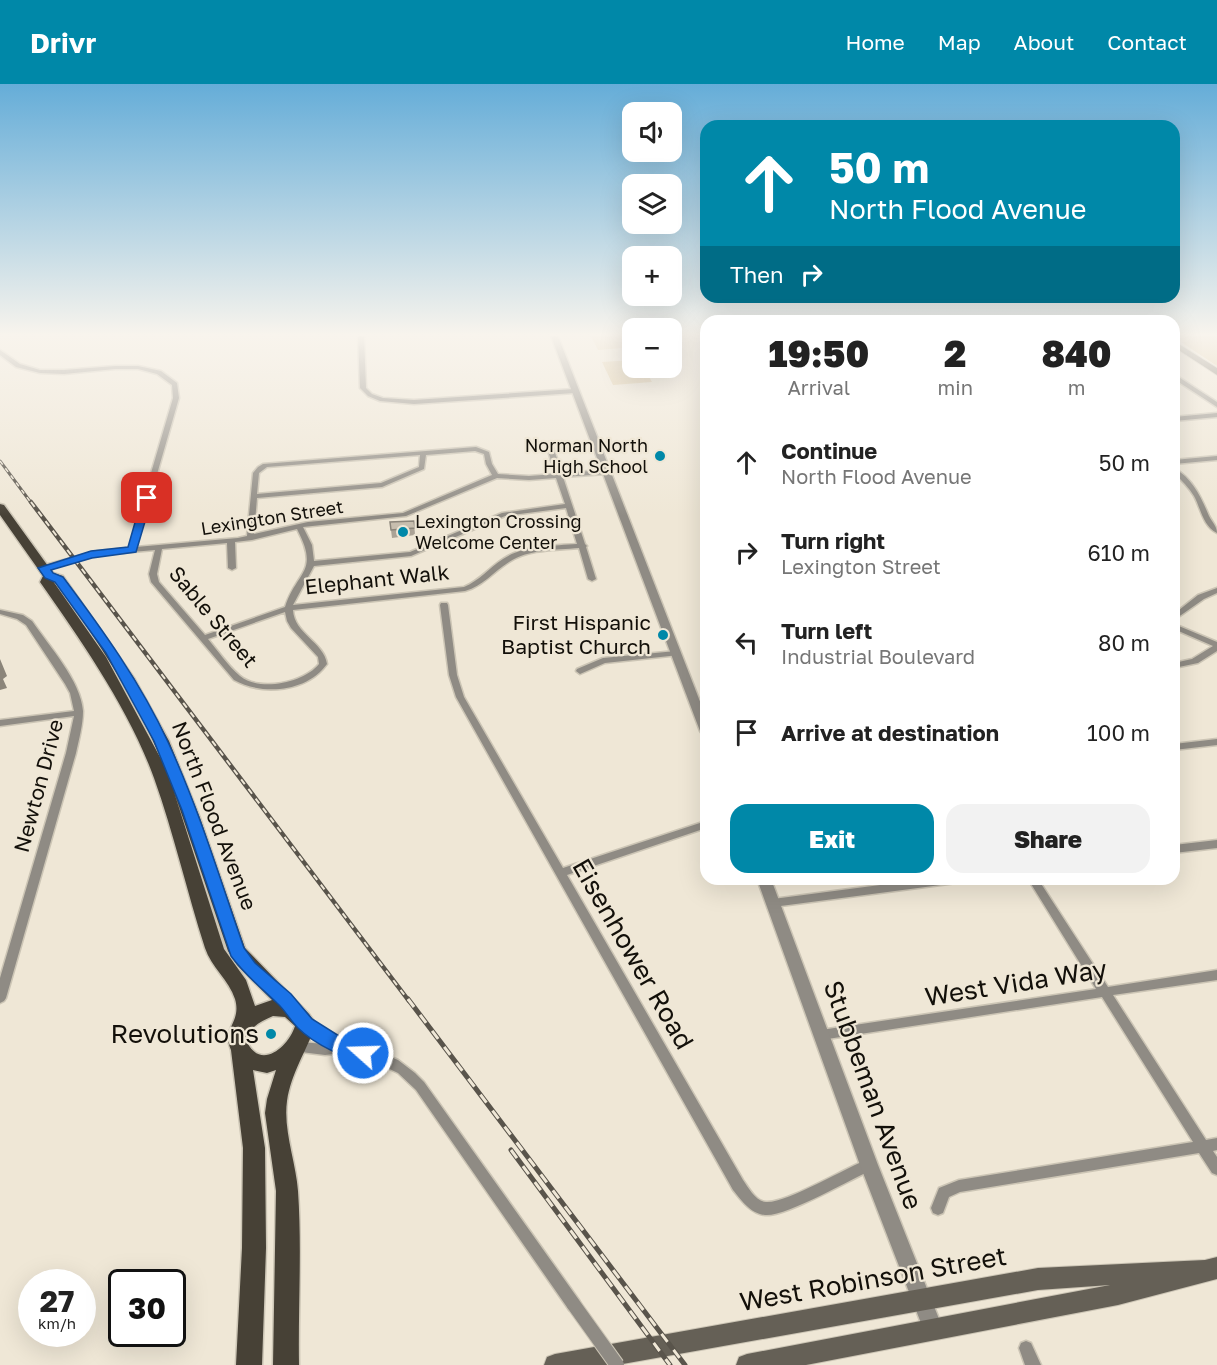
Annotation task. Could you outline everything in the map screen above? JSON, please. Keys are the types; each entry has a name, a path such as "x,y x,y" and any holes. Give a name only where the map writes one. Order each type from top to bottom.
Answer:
{"main road":[{"name":"North Flood Avenue","path":"1,509 46,572 59,579 112,653 161,741 189,810 237,951 249,968 285,999 300,1018"},
{"name":"North Flood Avenue","path":"46,572 46,582 99,657 147,745 162,778 215,952 239,986 245,1000 247,1021"},
{"path":"249,1365 254,1248 254,1148 237,1044 238,1034 247,1021 262,1011 282,1008 300,1018 276,1113 287,1191 286,1365"},
{"path":"240,1052 246,1059 267,1063 279,1060 294,1049"},
{"name":"West Robinson Street","path":"555,1365 921,1299 1064,1276 1210,1269"},
{"name":"West Robinson Street","path":"747,1365 1118,1294 1210,1269"}],"street":[{"path":"132,550 176,396"},
{"path":"372,396 382,400 414,402 497,396"},
{"path":"576,396 676,653 700,709"},
{"path":"1203,396 1217,405"},
{"path":"1180,418 1217,415"},
{"path":"549,444 592,579"},
{"path":"252,538 250,534 257,471 261,466 483,450 487,453 496,476"},
{"path":"254,496 382,485 422,468 423,453"},
{"path":"1180,461 1217,458"},
{"name":"Lexington Street","path":"46,572 91,554 231,541 299,526 404,515 496,476 522,478 606,471"},
{"path":"1180,477 1192,488 1207,521 1217,531"},
{"path":"310,564 411,554 504,513 569,506"},
{"path":"289,608 310,564 308,542 299,526"},
{"path":"231,541 232,568"},
{"name":"Elephant Walk","path":"204,638 289,608 465,589 483,581 518,554 583,546"},
{"name":"Sable Street","path":"159,548 153,574 155,582 237,678 245,684 264,686 301,681 318,671 323,660 318,651 290,621 289,608"},
{"path":"1180,613 1201,597 1217,590"},
{"name":"Eisenhower Road","path":"444,605 457,691 738,1185 756,1206 766,1209 782,1205 869,1165"},
{"name":"Newton Drive","path":"0,612 20,617 28,623 66,679 75,697 78,713 70,755 0,998"},
{"path":"1180,629 1217,646"},
{"path":"1180,665 1195,661 1217,646"},
{"path":"580,670 603,661 676,653"},
{"path":"0,723 78,713"},
{"path":"1180,746 1217,742"},
{"path":"561,873 700,827"},
{"path":"1180,848 1217,844"},
{"name":"Stubbeman Avenue","path":"766,885 869,1165 933,1329"},
{"path":"773,903 910,885"},
{"path":"1037,885 1217,1169"},
{"name":"West Vida Way","path":"821,1035 1217,975"},
{"path":"300,1018 343,1048 382,1058 397,1065 420,1086 617,1365"},
{"path":"294,1049 343,1048"},
{"path":"938,1208 945,1193 959,1186 1217,1144"},
{"path":"1026,1348 1033,1365"}],"building":[{"path":"414,521 415,528 391,530 390,522"}],"railway":[{"path":"0,461 32,504"},
{"path":"31,502 409,1001"},
{"path":"408,999 685,1365"},
{"path":"511,1150 670,1365"}],"place":[{"name":"Norman North High School","path":"660,456"},
{"name":"Lexington Crossing Welcome Center","path":"403,532"},
{"name":"First Hispanic Baptist Church","path":"663,635"},
{"name":"Revolutions","path":"271,1034"}],"route":[{"path":"147,498 132,550 91,554 44,568 49,576 59,579 112,653 161,741 189,810 237,951 249,968 285,999 306,1024 343,1048 363,1053"}]}
